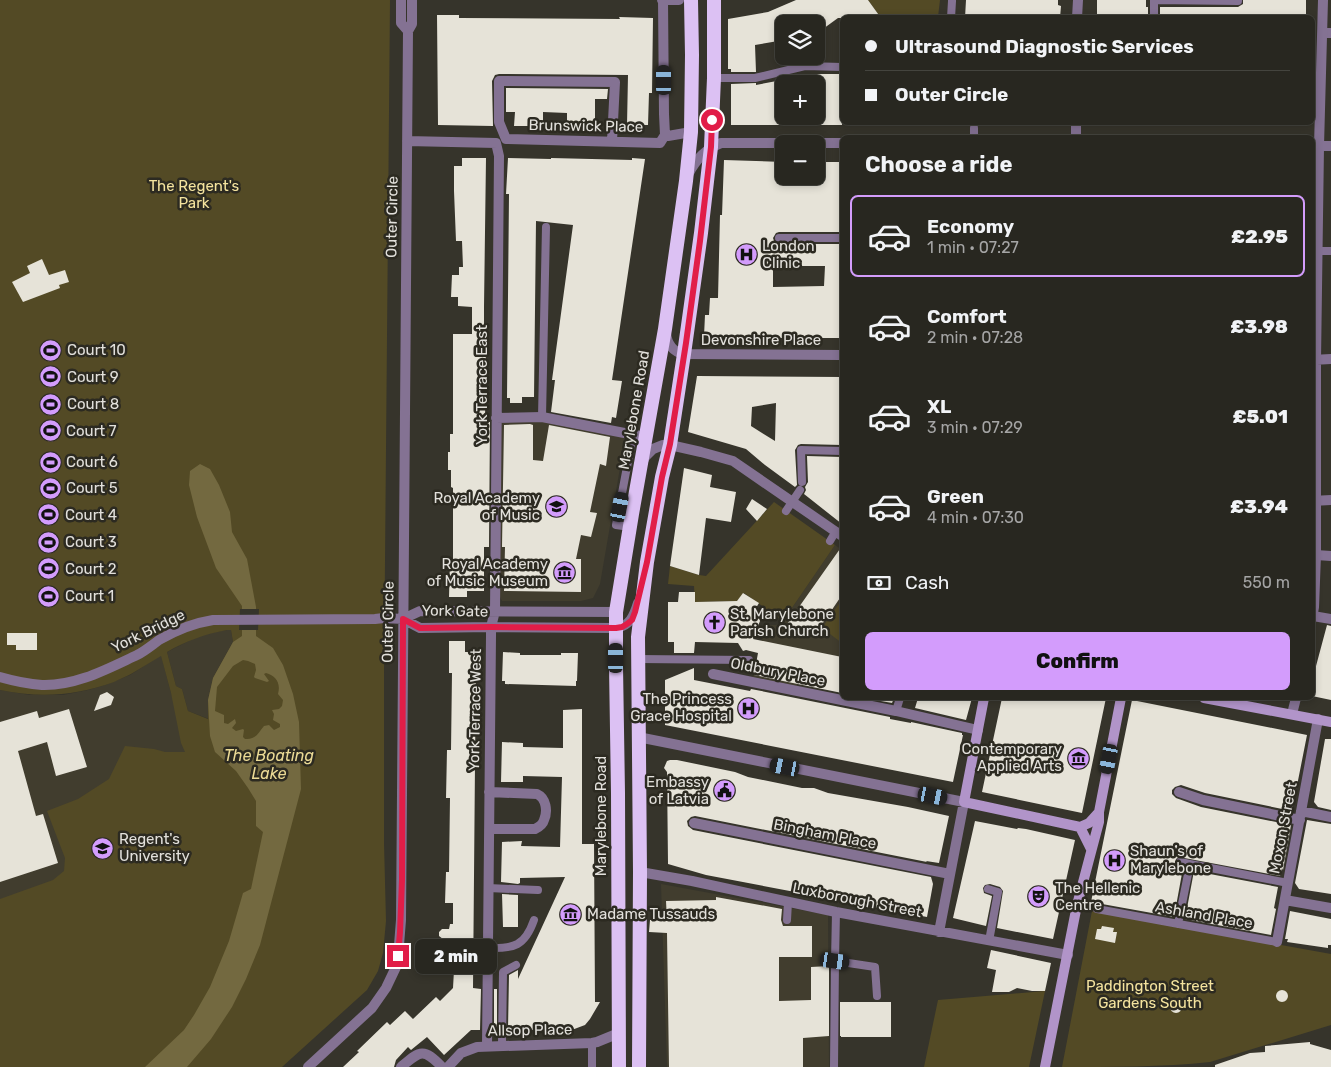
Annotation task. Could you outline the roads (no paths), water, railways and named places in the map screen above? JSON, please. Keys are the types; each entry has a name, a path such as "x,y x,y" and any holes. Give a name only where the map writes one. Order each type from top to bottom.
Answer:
{"highway":[{"name":"Marylebone Road","path":"619,1067 616,612 640,468 639,436 665,328 686,181 691,132 691,0"},
{"path":"639,1067 638,637 647,562 662,477 670,444 700,241 711,147 714,78 714,0"}],"main road":[{"path":"984,700 964,802 1080,827 1089,823 1099,812"},
{"path":"1045,1067 1077,905 1091,849 1098,831 1099,812 1121,700"},
{"path":"1215,700 1331,722"},
{"path":"1080,827 1091,849"}],"street":[{"path":"402,0 401,23 408,32 412,24 412,0"},
{"path":"665,135 663,0 679,0"},
{"path":"1078,0 1078,15"},
{"path":"1315,306 1316,146 1327,33 1323,0"},
{"name":"Outer Circle","path":"308,1067 372,1008 386,988 396,967 400,936 402,880 408,32"},
{"name":"Brunswick Place","path":"612,141 615,82 499,81 500,122 506,139 660,142 665,135 691,132"},
{"name":"York Terrace East","path":"408,141 496,143 499,156 495,611 491,627"},
{"path":"686,181 696,160 711,147 721,143 840,143"},
{"path":"1316,146 1331,146"},
{"name":"Devonshire Place","path":"665,328 671,347 684,354 840,355"},
{"path":"1315,360 1331,360"},
{"path":"496,418 542,417 639,436"},
{"path":"640,468 645,457 653,449 670,444 733,461 839,534"},
{"path":"1315,501 1331,500"},
{"path":"1315,528 1315,574"},
{"path":"1316,555 1331,556"},
{"path":"616,628 622,627 632,620 647,562"},
{"name":"York Gate","path":"403,619 420,611 616,612"},
{"path":"1315,613 1331,620"},
{"name":"York Bridge","path":"0,677 44,685 86,678 136,655 166,636 186,627 208,621 231,619 403,619"},
{"name":"York Gate","path":"403,619 420,628 616,628"},
{"name":"York Terrace West","path":"487,1046 491,627"},
{"name":"Oldbury Place","path":"713,674 840,700"},
{"name":"Oldbury Place","path":"842,700 978,730"},
{"path":"1292,714 1296,700"},
{"name":"Moxon Street","path":"1277,942 1318,719"},
{"path":"638,737 964,802 939,932"},
{"name":"York Terrace West","path":"488,829 535,829 544,821 545,814 544,801 537,794 489,792"},
{"path":"1180,792 1203,800 1301,815 1331,817"},
{"name":"Bingham Place","path":"694,823 950,874"},
{"name":"Luxborough Street","path":"640,872 939,932 1068,955"},
{"path":"1285,900 1331,908"},
{"name":"Allsop Place","path":"448,1067 464,1051 477,1047 592,1043 619,1033"},
{"path":"401,1067 412,1057 423,1053 429,1055 442,1067"}],"lane":[{"path":"1154,15 1154,0 1238,1"},
{"path":"951,15 952,1"},
{"path":"714,78 755,78 805,66 840,67"},
{"path":"974,128 974,135"},
{"path":"542,417 546,227"},
{"path":"779,238 840,238"},
{"path":"1316,251 1331,251"},
{"path":"630,527 616,525 639,436"},
{"path":"786,511 801,486 801,450 840,451"},
{"path":"830,541 839,534"},
{"path":"638,659 749,660"},
{"path":"896,711 899,700"},
{"path":"1180,862 1288,883"},
{"path":"1178,924 1190,864"},
{"path":"488,888 538,890"},
{"path":"988,890 998,892 989,941"},
{"path":"787,920 788,902"},
{"name":"Ashland Place","path":"1096,909 1277,942"},
{"path":"834,1067 836,912"},
{"path":"487,948 516,946 526,937 534,920"},
{"path":"835,961 875,967 877,996"},
{"path":"502,1045 503,972 516,965"},
{"path":"590,1065 592,1043"}],"water":[{"name":"The Boating Lake","path":"200,464 210,469 230,512 232,532 247,559 256,607 256,636 273,648 283,665 293,694 299,722 301,789 260,945 232,1007 211,1039 187,1067 145,1067 184,1030 210,987 229,941 243,893 251,889 263,832 256,826 256,801 236,771 215,752 210,736 208,700 213,678 233,642 242,636 242,606 216,568 197,517 189,485 190,471","holes":["243,660 255,664 255,678 267,682 269,681 264,674 266,673 275,678 279,686 278,694 283,700 282,706 279,709 272,710 274,714 273,720 280,724 280,727 274,730 269,725 264,726 254,737 245,739 243,737 243,729 236,731 232,728 236,723 235,719 228,724 224,723 224,715 215,711 217,687 233,666"]}],"place":[{"name":"London Clinic","path":"746,255"},
{"name":"Court 10","path":"51,350"},
{"name":"Court 9","path":"51,377"},
{"name":"Court 8","path":"51,404"},
{"name":"Court 7","path":"50,431"},
{"name":"Court 6","path":"50,462"},
{"name":"Court 5","path":"50,488"},
{"name":"Royal Academy of Music","path":"556,507"},
{"name":"Court 4","path":"49,515"},
{"name":"Court 3","path":"49,542"},
{"name":"Court 2","path":"49,569"},
{"name":"Royal Academy of Music Museum","path":"564,573"},
{"name":"Court 1","path":"49,596"},
{"name":"St. Marylebone Parish Church","path":"714,623"},
{"name":"The Princess Grace Hospital","path":"748,708"},
{"name":"Contemporary Applied Arts","path":"1078,758"},
{"name":"Embassy of Latvia","path":"725,791"},
{"name":"Regent's University","path":"103,848"},
{"name":"Shaun's of Marylebone","path":"1114,860"},
{"name":"The Hellenic Centre","path":"1039,897"},
{"name":"Madame Tussauds","path":"571,914"}],"park label":[{"name":"The Regent's Park","path":"194,194"},
{"name":"Paddington Street Gardens South","path":"1150,994"}]}
